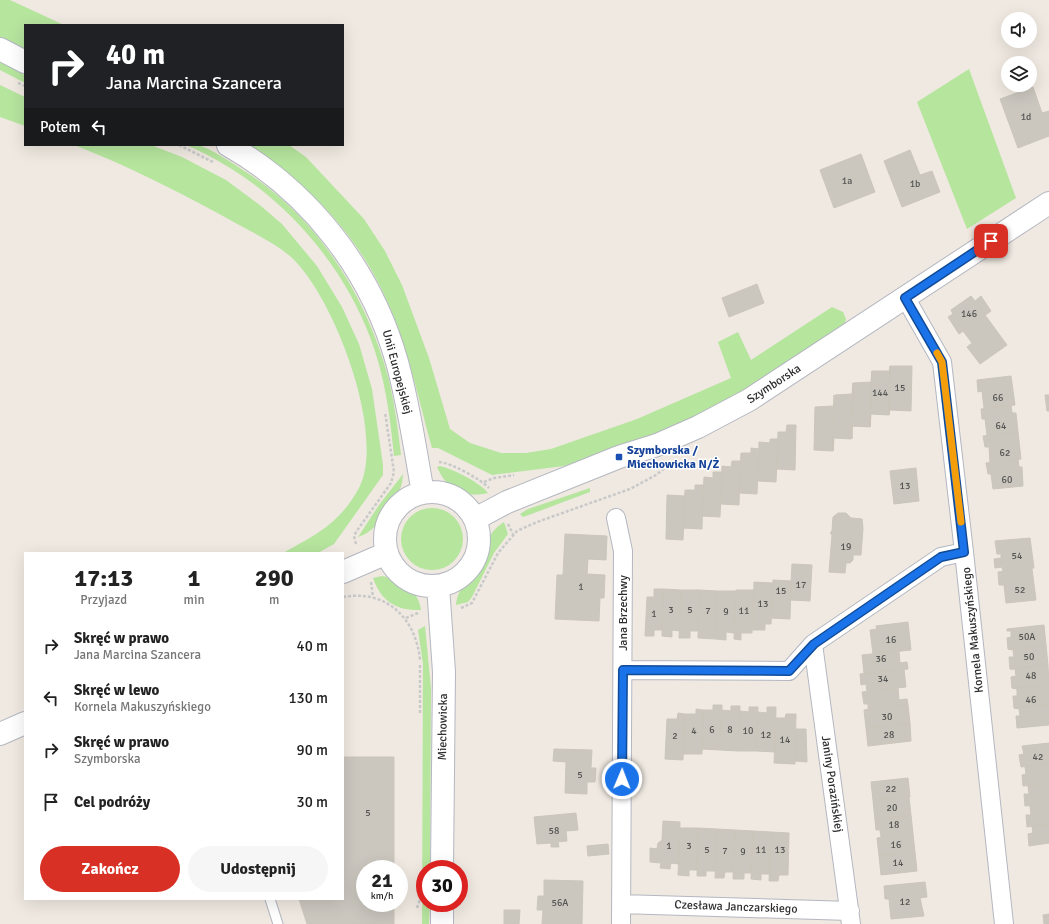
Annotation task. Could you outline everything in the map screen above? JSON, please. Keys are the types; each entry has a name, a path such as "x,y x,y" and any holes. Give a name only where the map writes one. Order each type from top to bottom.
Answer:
{"street":[{"path":"0,49 24,61"},
{"name":"Unii Europejskiej","path":"230,146 271,173 317,214 364,282 384,324 397,362 409,413 423,493"},
{"name":"Szymborska","path":"475,519 499,506 578,473 657,445 698,427 749,400 1049,203"},
{"name":"Kornela Makuszyńskiego","path":"905,298 942,362 1004,924"},
{"path":"423,493 447,494 468,508 475,519 480,544 474,561 463,574 453,581 438,586 430,586 412,581 397,570 388,553 386,532 393,512 409,498 423,493"},
{"name":"Jana Brzechwy","path":"616,518 623,551 621,924"},
{"path":"623,670 789,671 814,644 941,557 964,552"},
{"path":"344,572 388,553"},
{"name":"Miechowicka","path":"438,586 444,672 442,860"},
{"name":"Janiny Porazińskiej","path":"814,644 850,918"},
{"path":"0,734 24,723"},
{"name":"Czesława Janczarskiego","path":"621,904 850,918"},
{"path":"442,912 442,924"}],"lane":[{"path":"270,900 278,924"}],"path":[{"path":"181,146 216,163"},
{"path":"373,597 371,582 354,536 391,483 394,472 384,406"},
{"path":"406,618 414,614 463,608 472,603 498,553 513,534 537,522 630,489 656,475 674,461"},
{"path":"394,472 438,462 450,465 484,482 490,488 513,534"},
{"path":"344,597 365,595 373,597 393,607 406,618 414,634 420,657 420,721"}],"green space":[{"path":"0,0 10,0 62,24 24,24 24,49 0,37"},
{"path":"0,62 24,74 24,82 0,70"},
{"path":"969,69 1016,198 967,229 917,102"},
{"path":"0,85 24,97 24,126 0,117"},
{"path":"76,146 154,146 182,157 226,180 282,224 317,266 342,307 359,344 372,389 383,465 383,475 334,544 320,552 285,552 317,534 343,511 359,488 366,464 366,434 361,401 351,366 338,333 323,302 307,276 291,257 277,247 194,200 115,162"},
{"path":"188,146 200,146 215,153 246,172 272,191 296,213 318,237 337,262 368,319 380,349 391,389 401,455 394,456 391,426 380,366 370,337 356,306 339,276 320,249 297,223 272,199 245,178 216,160"},
{"path":"251,146 290,146 306,157 364,219 385,251 402,285 429,358 450,429 470,443 501,453 526,453 551,449 637,419 731,378 718,342 738,332 751,360 832,307 843,312 846,319 844,327 738,394 684,423 647,438 564,466 492,475 438,448 432,448 404,345 380,286 355,245 340,225 307,190 270,159"},
{"path":"440,466 466,477 488,493 471,494 457,491 446,482 441,475 437,467"},
{"path":"403,474 398,494 381,519 371,530 358,537 379,505"},
{"path":"590,488 590,492 526,516 523,517 520,514 528,509"},
{"path":"432,508 444,511 454,517 460,527 463,539 460,551 454,561 444,567 432,570 420,567 410,561 404,551 401,539 404,527 410,517 420,511"},
{"path":"504,522 508,534 494,553 472,597 468,602 456,605 459,592 477,569 490,536 498,526"},
{"path":"382,576 402,583 413,591 417,597 421,610 404,609 391,603 385,598 380,593 373,578"},
{"path":"425,626 431,688 430,860 422,860 423,664 418,630"},
{"path":"422,912 430,912 429,924 422,924"}],"building":[{"path":"1019,92 1035,92 1042,113 1049,111 1049,136 1018,148 1000,99"},
{"path":"910,150 920,175 932,171 940,192 902,207 884,161"},
{"path":"861,154 875,192 834,208 820,170"},
{"path":"757,284 764,303 729,317 722,298"},
{"path":"971,296 975,301 981,296 991,311 959,334 948,317 953,314 951,310"},
{"path":"985,315 1007,345 980,364 967,347 972,343 963,331"},
{"path":"890,366 912,366 911,411 890,410 889,415"},
{"path":"872,371 890,371 889,415 871,414 870,427"},
{"path":"872,371 870,427 852,426 853,383 871,382"},
{"path":"1011,376 1015,405 984,408 982,391 978,392 977,380"},
{"path":"853,383 851,439 834,438 833,451 835,395 852,394"},
{"path":"1045,395 1049,395 1049,411 1047,411"},
{"path":"1011,405 1012,413 1016,413 1018,432 987,435 985,419 982,419 981,409"},
{"path":"834,406 833,451 814,450 815,407"},
{"path":"787,425 796,425 795,470 777,469 778,432 786,432"},
{"path":"1018,432 1021,459 990,462 989,447 985,447 983,436"},
{"path":"770,439 778,439 776,482 758,481 759,442 770,443"},
{"path":"751,448 759,449 757,494 739,493 741,453 751,453"},
{"path":"1018,459 1019,467 1022,467 1023,486 993,489 991,474 988,474 986,463"},
{"path":"732,461 740,461 739,505 721,504 722,466 731,467"},
{"path":"916,468 919,501 894,504 890,471"},
{"path":"713,472 722,472 720,517 702,516 704,477 713,478"},
{"path":"695,485 703,485 702,529 683,528 685,490 695,490"},
{"path":"667,495 685,496 683,540 666,539"},
{"path":"838,513 846,513 851,518 862,519 863,528 861,555 853,555 853,560 850,563 846,563 845,573 829,572 832,535 830,533 832,531 833,517"},
{"path":"565,534 607,536 606,560 588,559 587,574 605,575 604,598 600,598 599,621 555,619 557,575 563,575"},
{"path":"1030,538 1034,568 1003,572 1002,567 995,568 994,559 1001,558 1001,554 997,554 995,541"},
{"path":"792,564 812,565 810,601 790,600"},
{"path":"1032,569 1036,600 1006,603 1004,585 999,585 998,572"},
{"path":"773,580 791,581 790,619 771,618"},
{"path":"754,582 773,583 771,624 765,624 765,630 753,630"},
{"path":"654,589 663,589 662,630 654,630 654,636 645,636 647,597 654,597"},
{"path":"663,589 681,590 680,631 672,630 672,637 662,636"},
{"path":"681,590 699,590 698,631 690,631 690,638 679,638"},
{"path":"699,590 717,591 716,639 698,638"},
{"path":"736,590 754,590 752,633 741,633 741,640 734,639"},
{"path":"717,591 736,591 734,633 726,632 726,640 716,639"},
{"path":"908,622 911,650 873,654 870,630 877,629 876,626"},
{"path":"1044,625 1046,645 1008,649 1007,638 1011,637 1011,631 1007,631 1007,629"},
{"path":"1046,645 1048,665 1010,669 1009,657 1014,657 1013,650 1008,649"},
{"path":"899,651 900,663 907,662 908,669 864,673 862,655"},
{"path":"1048,665 1049,685 1012,688 1011,677 1016,676 1015,669 1010,669"},
{"path":"904,669 906,687 867,691 866,684 861,685 860,674"},
{"path":"1049,685 1049,705 1014,708 1013,696 1017,696 1017,689 1012,688"},
{"path":"898,688 899,700 907,699 908,705 868,710 868,704 864,704 862,692"},
{"path":"713,705 722,705 720,750 702,749 703,710 713,710"},
{"path":"908,705 910,723 866,728 864,710"},
{"path":"1049,705 1049,725 1017,728 1016,716 1020,716 1019,709 1014,708"},
{"path":"731,706 740,706 738,751 720,750 722,710 731,711"},
{"path":"749,707 758,707 756,751 738,751 740,711 749,712"},
{"path":"767,707 776,707 775,752 756,751 758,712 767,713"},
{"path":"696,709 703,710 702,754 683,754 685,714 696,714"},
{"path":"678,713 685,714 683,760 665,759 667,719 677,719"},
{"path":"786,714 796,714 795,764 774,763 776,718 785,718"},
{"path":"910,723 911,741 868,746 866,728"},
{"path":"796,729 806,729 807,762 795,761"},
{"path":"1049,743 1049,764 1021,767 1019,755 1024,754 1022,746"},
{"path":"554,749 592,750 591,768 596,768 595,782 587,782 587,794 565,793 566,762 553,761"},
{"path":"344,757 394,757 394,860 356,860 356,912 394,912 394,924 307,924 299,900 344,900"},
{"path":"1049,764 1049,784 1023,786 1022,775 1026,774 1025,767"},
{"path":"908,778 910,797 873,800 871,782"},
{"path":"1049,784 1049,804 1025,806 1024,794 1029,794 1028,786"},
{"path":"909,797 911,815 875,820 873,800"},
{"path":"1049,804 1049,824 1027,827 1026,815 1031,815 1030,806"},
{"path":"576,813 578,830 566,831 567,841 558,842 559,847 551,847 551,843 537,844 534,817"},
{"path":"911,815 913,834 881,837 880,830 876,830 875,820"},
{"path":"663,821 680,822 679,864 671,863 670,869 660,868 661,863 650,862 650,848 657,849 658,843 662,840"},
{"path":"1049,824 1049,843 1029,846 1028,834 1033,833 1032,826"},
{"path":"680,828 698,828 697,870 689,870 689,876 678,875"},
{"path":"698,828 717,829 715,871 706,871 706,876 697,876"},
{"path":"717,829 735,830 733,872 725,872 724,878 715,878"},
{"path":"735,830 753,831 751,873 744,873 744,879 733,879"},
{"path":"753,831 771,832 770,874 761,874 761,880 751,879"},
{"path":"771,832 789,833 788,875 779,875 778,881 769,881"},
{"path":"913,834 915,852 879,856 877,838"},
{"path":"608,844 609,854 588,856 587,846"},
{"path":"915,852 917,871 881,875 879,856"},
{"path":"544,880 583,881 582,924 542,924 543,910 537,910 538,896 544,896"},
{"path":"925,882 927,897 920,898 924,916 891,919 889,899 885,899 884,886"},
{"path":"504,910 520,910 519,924 504,924"},
{"path":"1049,914 1049,924 1044,924 1043,915"}],"slow traffic":[{"path":"937,353 942,362 961,522"}],"place":[{"name":"Szymborska / Miechowicka N/Ż","path":"619,457"}],"route":[{"path":"622,779 623,670 789,671 814,644 941,557 964,552 942,362 905,298 991,241"}]}
